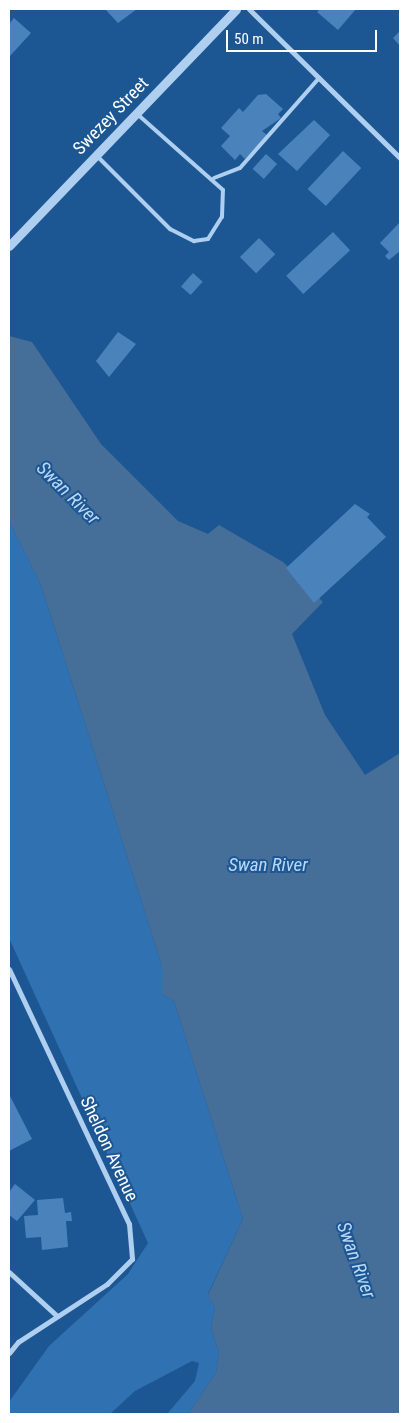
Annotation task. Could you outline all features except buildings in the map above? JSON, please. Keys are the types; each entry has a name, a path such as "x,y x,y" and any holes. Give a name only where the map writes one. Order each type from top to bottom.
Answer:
{"street":[{"name":"Swezey Street","path":"9,246 236,9"},
{"path":"249,9 400,158"},
{"name":"Sheldon Avenue","path":"9,970 129,1224 132,1259 108,1284 57,1316 9,1354"},
{"path":"9,1272 57,1316"}],"lane":[{"path":"214,178 240,168 319,78"},
{"path":"96,155 170,229 194,241 208,239 222,217 225,200 214,178 136,113"}],"shaded area":[{"path":"9,521 41,585 162,966 162,994 174,1001 243,1219 208,1294 215,1308 211,1327 219,1353 216,1373 188,1414 167,1414 195,1381 199,1363 192,1361 135,1391 110,1414 9,1414 9,1402 49,1346 128,1274 148,1243 9,938"}],"water":[{"name":"Swan River","path":"9,336 32,342 101,444 178,521 208,534 219,525 283,562 323,602 292,634 325,715 365,775 400,753 400,1414 188,1414 216,1373 219,1353 211,1327 215,1308 208,1295 243,1219 174,1001 162,994 162,966 41,585 9,521"}]}
